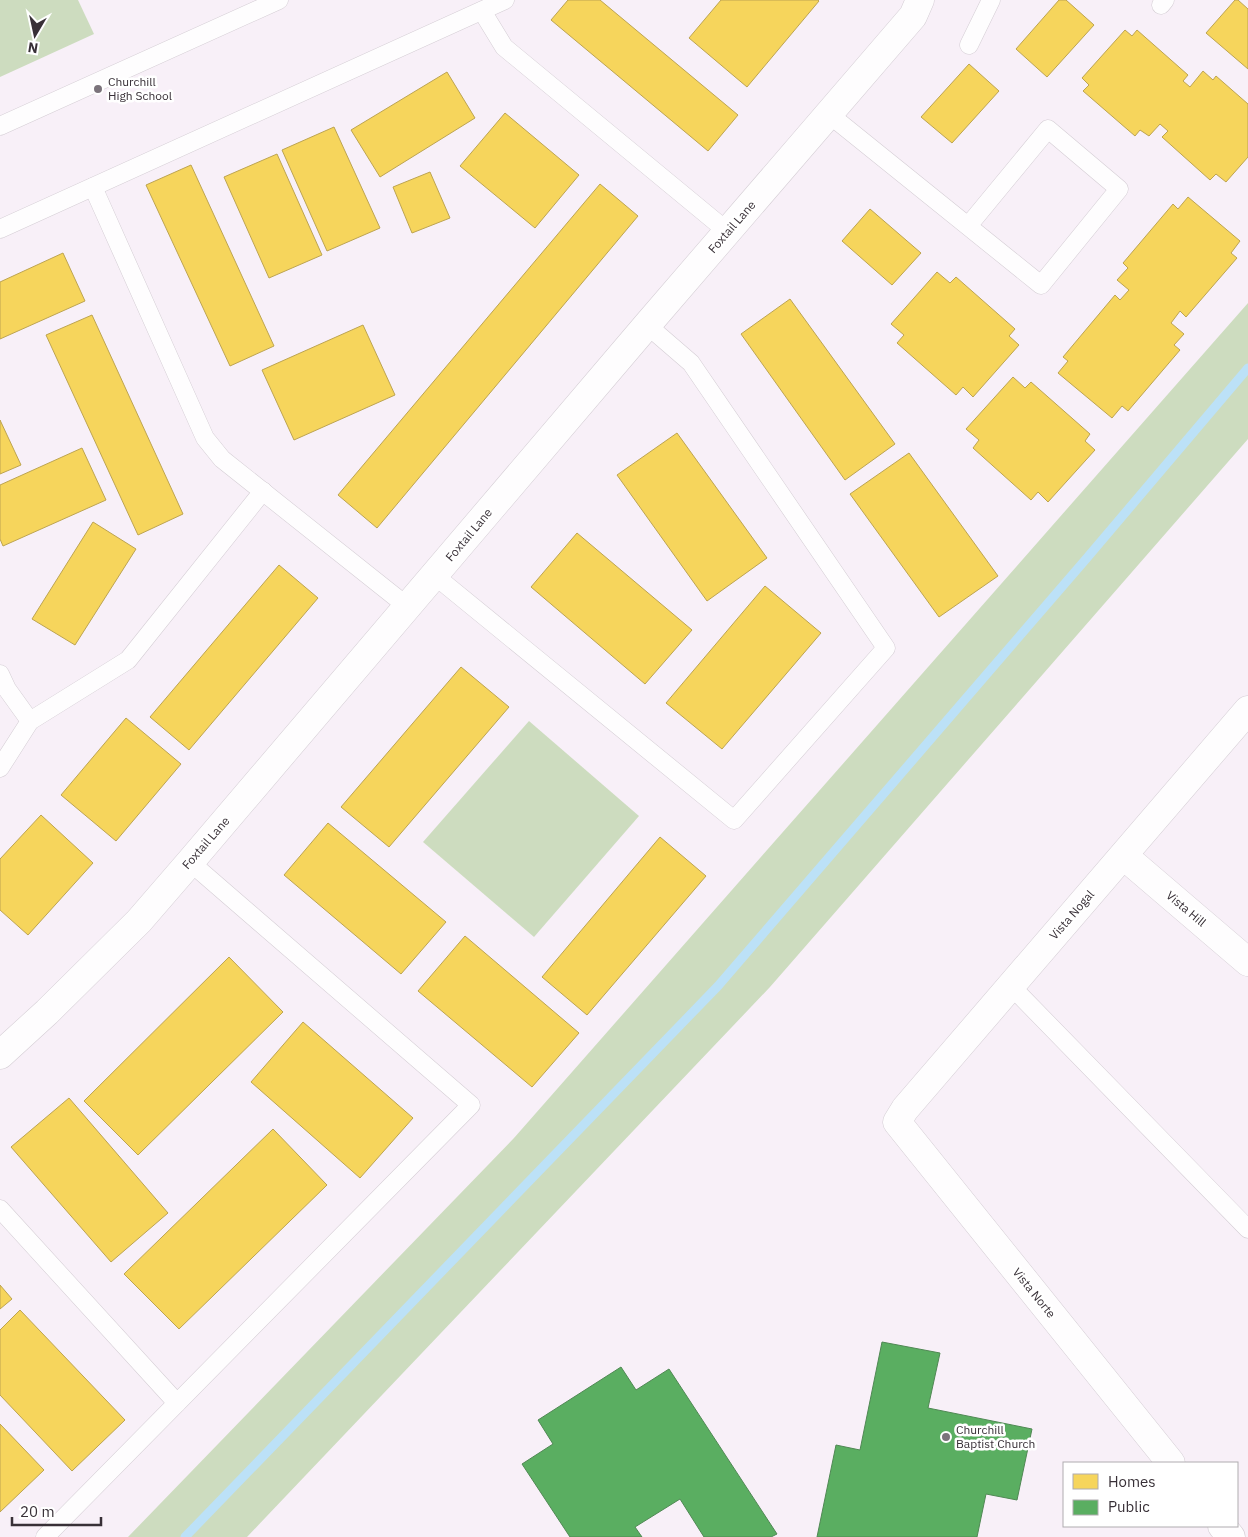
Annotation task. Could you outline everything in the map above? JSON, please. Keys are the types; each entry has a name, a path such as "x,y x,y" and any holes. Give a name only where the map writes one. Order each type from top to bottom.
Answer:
{"street":[{"name":"Foxtail Lane","path":"0,1055 47,1012 139,921 647,325 830,115 913,16 920,0"},
{"name":"Vista Nogal","path":"897,1122 905,1109 1248,710"},
{"name":"Vista Hill","path":"1124,856 1248,962"},
{"name":"Vista Norte","path":"897,1122 1170,1462"},
{"path":"1223,1527 1231,1537"}],"lane":[{"path":"0,126 279,0"},
{"path":"0,229 505,0"},
{"path":"969,45 991,0"},
{"path":"482,11 504,47 728,232"},
{"path":"830,115 1041,285 1119,189 1048,129 968,226"},
{"path":"93,187 205,438 222,459 408,607"},
{"path":"434,575 734,820 886,648 691,363 647,325"},
{"path":"0,768 30,721 128,660 263,491"},
{"path":"0,674 7,689 30,721"},
{"path":"45,1537 471,1105 190,862"},
{"path":"1010,986 1248,1229"},
{"path":"0,1209 178,1403"}],"green space":[{"path":"0,0 78,0 94,34 0,77"},
{"path":"1248,303 1248,439 770,987 247,1537 128,1537 514,1138"},
{"path":"529,721 639,816 534,937 423,842"}],"building: Homes":[{"path":"568,0 600,0 738,115 708,151 551,20"},
{"path":"721,0 819,1 747,87 689,38"},
{"path":"1059,0 1066,0 1094,25 1047,77 1016,49"},
{"path":"1235,0 1238,0 1248,9 1248,69 1206,33"},
{"path":"1125,30 1132,36 1137,30 1188,75 1183,81 1190,87 1203,71 1213,80 1216,76 1248,104 1248,157 1226,182 1216,174 1210,180 1162,137 1168,131 1160,124 1149,136 1140,130 1135,136 1083,91 1089,85 1082,78"},
{"path":"969,64 999,91 952,143 921,117"},
{"path":"447,72 475,118 380,177 351,130"},
{"path":"505,113 579,175 535,228 460,166"},
{"path":"334,127 380,228 327,251 282,150"},
{"path":"277,154 322,255 269,278 224,177"},
{"path":"191,165 274,346 230,366 146,185"},
{"path":"430,172 450,218 412,233 393,187"},
{"path":"600,184 638,216 377,528 338,495"},
{"path":"1188,197 1240,241 1231,253 1237,258 1186,317 1180,311 1171,323 1184,334 1174,345 1180,350 1128,411 1122,406 1112,418 1058,373 1068,361 1063,357 1115,295 1120,300 1129,290 1117,280 1128,268 1123,263 1173,204 1178,209"},
{"path":"870,209 921,253 892,285 842,241"},
{"path":"63,253 85,301 0,339 0,282"},
{"path":"937,272 950,283 956,277 1015,329 1009,336 1019,345 973,397 963,387 956,395 897,343 904,335 891,324"},
{"path":"790,299 895,444 845,480 741,334"},
{"path":"92,315 183,514 138,535 46,335"},
{"path":"363,325 395,395 294,440 262,370"},
{"path":"1013,377 1025,388 1031,382 1090,434 1085,441 1095,450 1048,502 1038,492 1031,500 973,448 979,440 966,429"},
{"path":"0,420 21,465 0,474"},
{"path":"677,433 767,558 707,601 617,475"},
{"path":"82,448 106,500 3,546 0,539 0,485"},
{"path":"909,453 998,576 939,617 850,494"},
{"path":"93,522 136,549 75,645 32,619"},
{"path":"577,533 692,630 645,684 531,587"},
{"path":"279,565 318,598 189,750 150,717"},
{"path":"765,586 821,633 722,749 666,703"},
{"path":"461,667 509,707 389,847 341,807"},
{"path":"126,718 181,764 116,841 61,795"},
{"path":"41,815 93,863 28,935 0,910 0,859"},
{"path":"328,823 446,922 401,974 284,875"},
{"path":"660,837 706,876 587,1015 542,977"},
{"path":"465,936 579,1033 532,1087 418,991"},
{"path":"229,957 283,1012 138,1155 84,1101"},
{"path":"303,1022 413,1118 360,1178 251,1082"},
{"path":"69,1098 168,1213 111,1262 11,1147"},
{"path":"273,1129 327,1185 179,1329 124,1274"},
{"path":"0,1285 12,1299 0,1309"},
{"path":"20,1310 125,1420 72,1471 0,1395 0,1330"},
{"path":"0,1424 44,1470 0,1512"}],"building: Public":[{"name":"Churchill Baptist Church","path":"882,1342 940,1353 928,1408 1032,1429 1017,1500 986,1494 977,1537 817,1537 836,1445 860,1450"},
{"path":"621,1367 636,1390 669,1369 777,1534 771,1537 704,1537 680,1499 635,1527 642,1537 570,1537 522,1464 553,1444 538,1420"}],"waterway":[{"path":"185,1537 718,986 1248,368"}],"place":[{"name":"Churchill High School","path":"98,89"},
{"name":"Churchill Baptist Church","path":"946,1437"}]}
